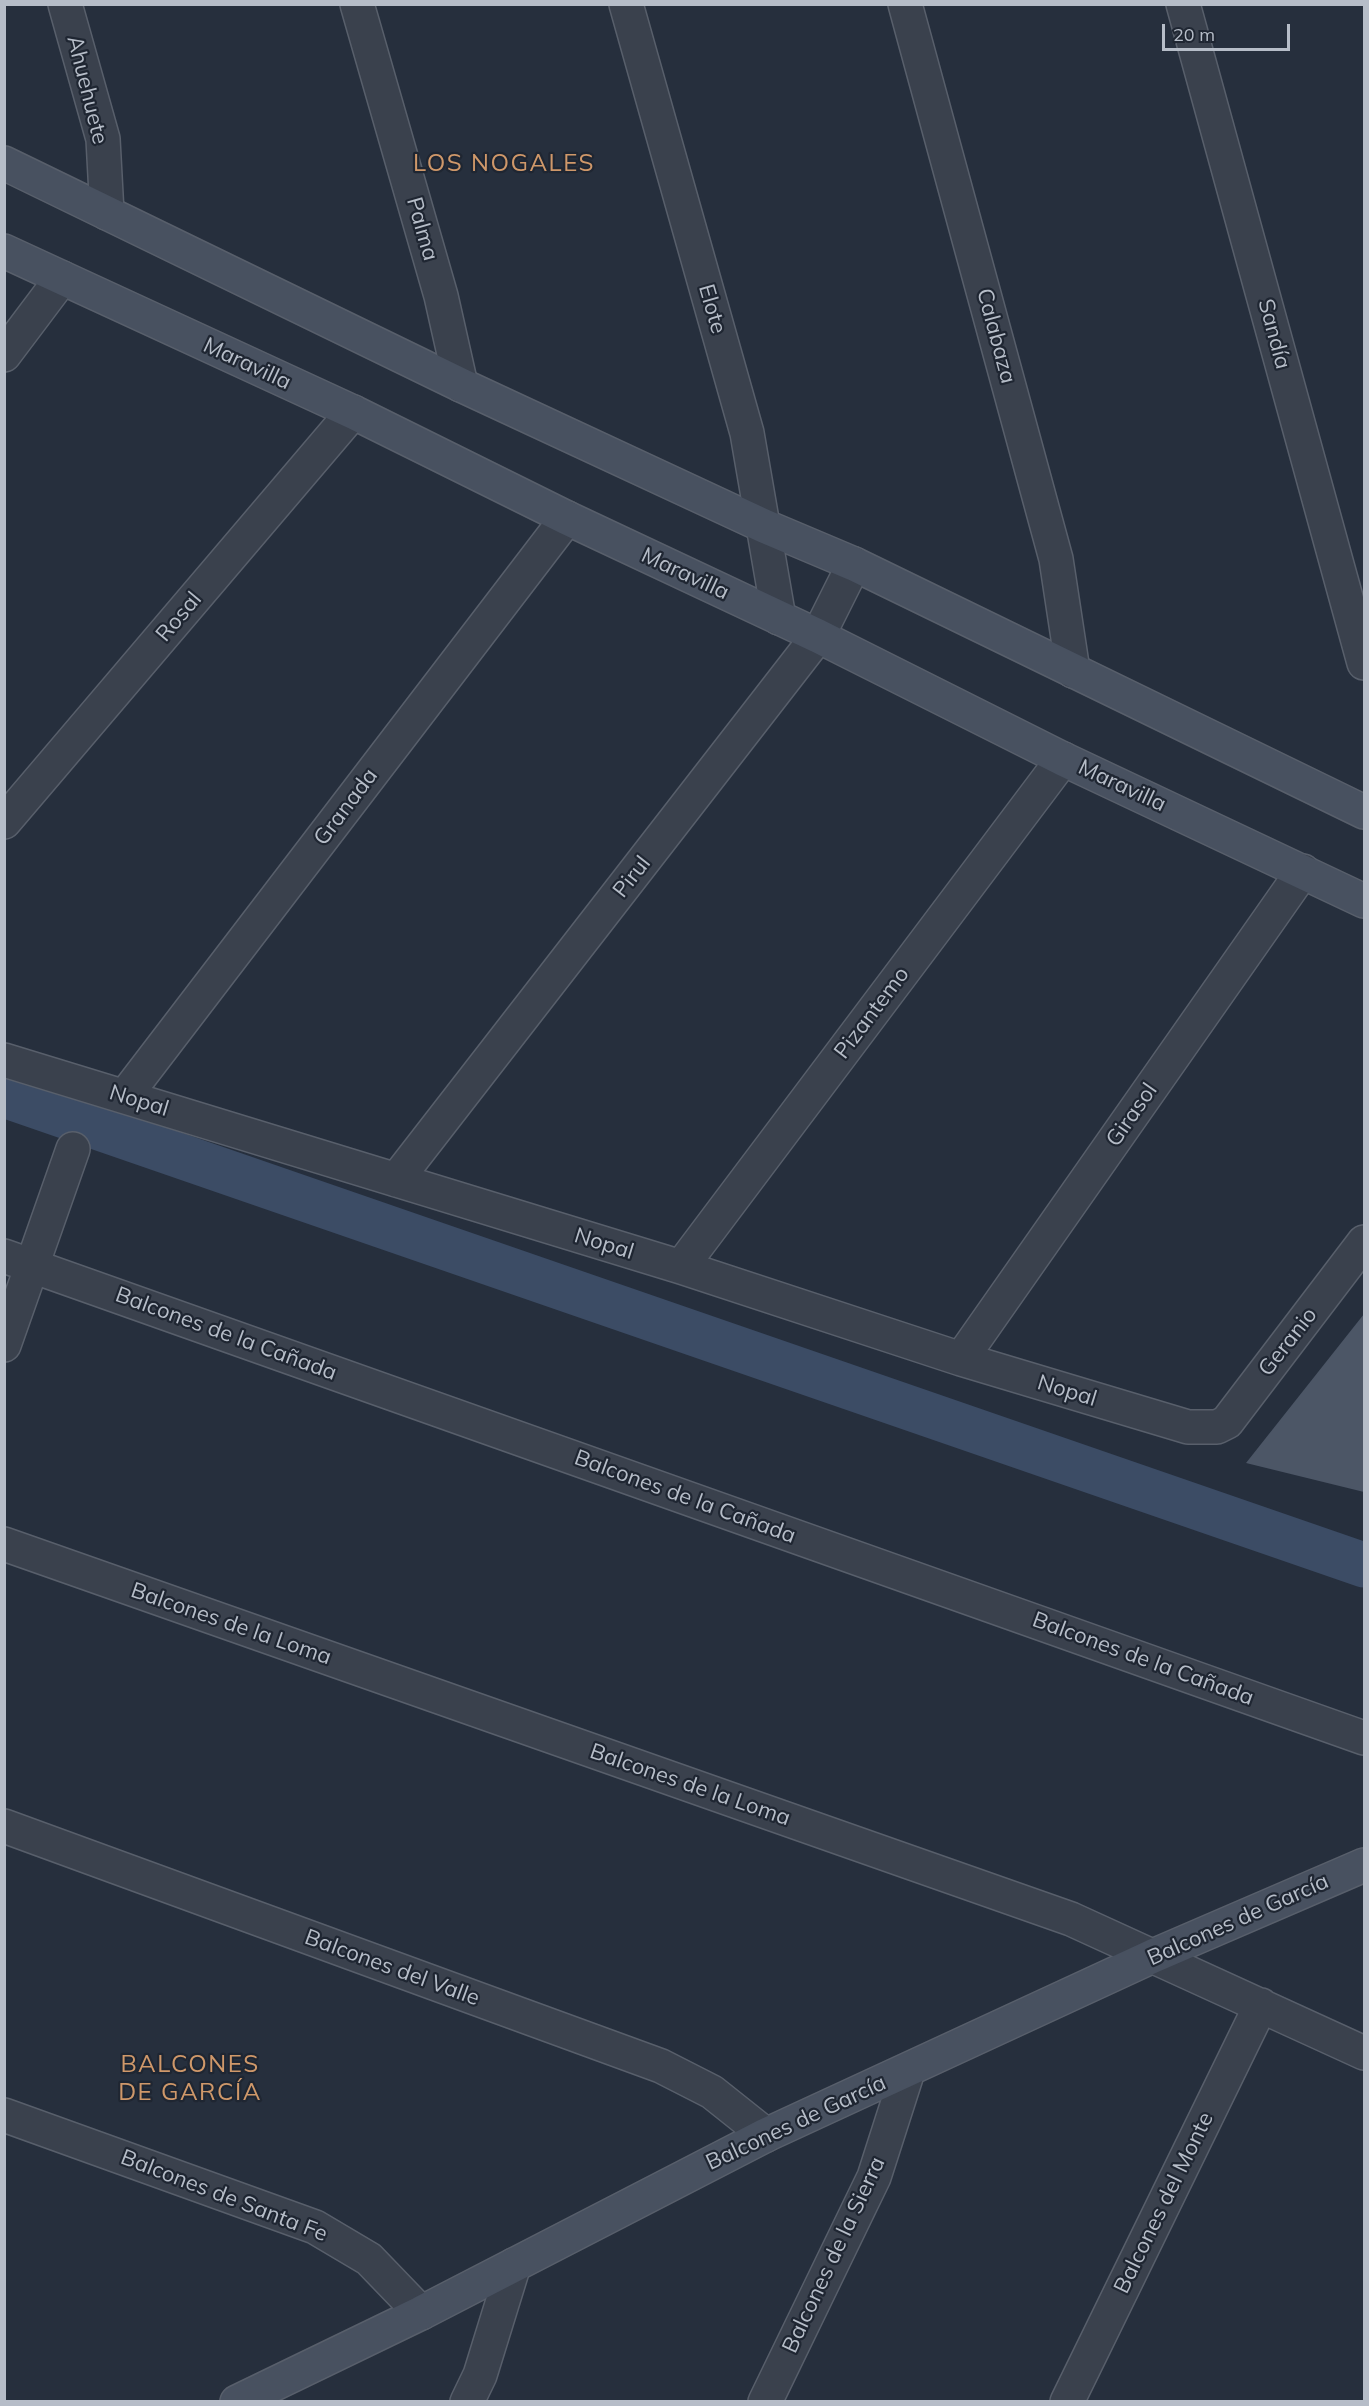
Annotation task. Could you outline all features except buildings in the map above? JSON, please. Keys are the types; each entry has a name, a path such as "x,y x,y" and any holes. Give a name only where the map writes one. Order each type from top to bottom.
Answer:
{"main road":[{"path":"4,163 461,386 764,526 854,564 1365,812"},
{"name":"Maravilla","path":"4,251 352,412 567,518 818,636 1063,759 1365,901"},
{"name":"Balcones de García","path":"237,2402 421,2313 766,2134 908,2071 1153,1956 1365,1865"}],"street":[{"name":"Ahuehuete","path":"65,4 103,139 107,213"},
{"name":"Palma","path":"357,4 441,296 461,386"},
{"name":"Elote","path":"626,4 747,433 779,618"},
{"name":"Calabaza","path":"905,4 1056,559 1073,671"},
{"name":"Sandía","path":"1183,4 1365,663"},
{"path":"4,355 62,278"},
{"name":"Rosal","path":"4,822 352,412"},
{"name":"Granada","path":"125,1096 567,518"},
{"name":"Pirul","path":"396,1180 818,636 854,564"},
{"name":"Pizantemo","path":"681,1267 1063,759"},
{"name":"Girasol","path":"961,1359 1303,871"},
{"name":"Nopal","path":"4,1060 681,1267 961,1359 1188,1427 1203,1428"},
{"path":"4,1345 18,1260 73,1149"},
{"name":"Geranio","path":"1203,1428 1227,1422 1365,1242"},
{"name":"Balcones de la Cañada","path":"18,1260 1365,1738"},
{"name":"Balcones de la Loma","path":"4,1544 1060,1915 1365,2053"},
{"name":"Balcones del Valle","path":"4,1826 661,2066 712,2092 766,2134"},
{"name":"Balcones del Monte","path":"1067,2402 1261,2005"},
{"name":"Balcones de la Sierra","path":"765,2402 874,2177 908,2071"},
{"name":"Balcones de Santa Fe","path":"4,2115 315,2227 369,2259 421,2313"},
{"path":"467,2402 480,2375 514,2265"}],"waterway":[{"path":"4,1095 1364,1565"}],"district":[{"name":"LOS NOGALES","path":"504,164"},
{"name":"BALCONES DE GARCÍA","path":"190,2079"}]}
